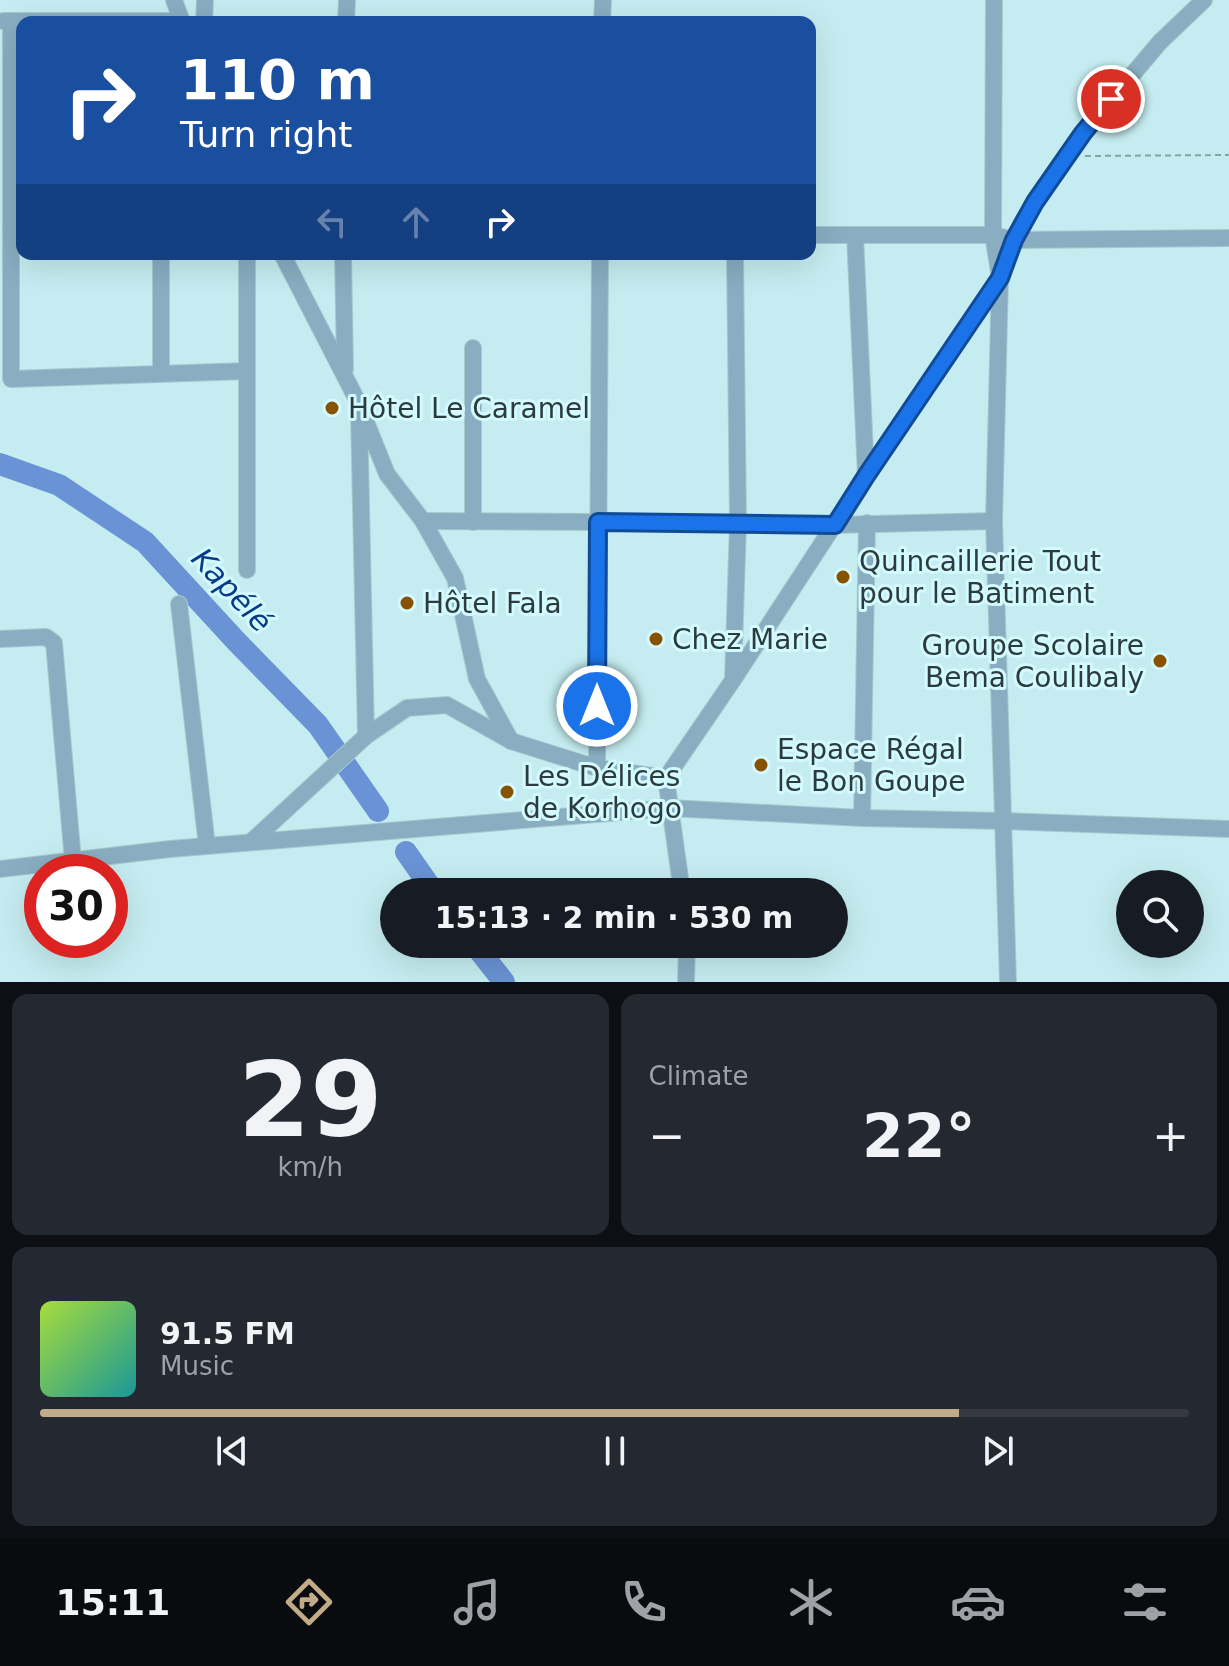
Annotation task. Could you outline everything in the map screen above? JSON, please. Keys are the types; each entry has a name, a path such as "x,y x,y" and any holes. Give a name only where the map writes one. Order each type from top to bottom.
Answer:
{"street":[{"path":"994,0 993,235 1000,278 994,521 1008,982"},
{"path":"680,878 666,778 1000,278 1014,240 1035,202 1102,110 1160,42 1204,0"},
{"path":"6,21 11,379 247,371"},
{"path":"816,235 993,235 1014,240 1229,238"},
{"path":"855,235 866,476"},
{"path":"161,260 161,373"},
{"path":"247,260 247,570"},
{"path":"285,260 358,402 387,474 423,521 455,578 477,679 511,741"},
{"path":"343,260 345,375"},
{"path":"597,768 600,260"},
{"path":"733,680 738,523 735,260"},
{"path":"473,348 473,522"},
{"path":"358,402 366,736"},
{"path":"423,521 835,525 994,521"},
{"path":"862,818 867,523"},
{"path":"179,604 207,846"},
{"path":"0,639 46,637 54,643 72,854"},
{"path":"251,842 366,736 407,708 447,705 511,741 597,768 666,778"},
{"path":"128,855 670,808 862,818 1229,829"},
{"path":"0,869 24,866"},
{"path":"686,982 687,958"}],"path":[{"path":"1067,156 1229,155"}],"waterway":[{"name":"Kapélé","path":"0,464 59,485 145,542 318,725 378,811"},
{"name":"Kapélé","path":"406,852 424,878"},
{"name":"Kapélé","path":"485,958 504,982"}],"place":[{"name":"Hôtel Le Caramel","path":"332,408"},
{"name":"Quincaillerie Tout pour le Batiment","path":"843,577"},
{"name":"Hôtel Fala","path":"407,603"},
{"name":"Chez Marie","path":"656,639"},
{"name":"Groupe Scolaire Bema Coulibaly","path":"1160,661"},
{"name":"Espace Régal le Bon Goupe","path":"761,765"},
{"name":"Les Délices de Korhogo","path":"507,792"}],"route":[{"path":"597,706 598,522 835,525 1000,278 1014,240 1035,202 1111,99"}]}
